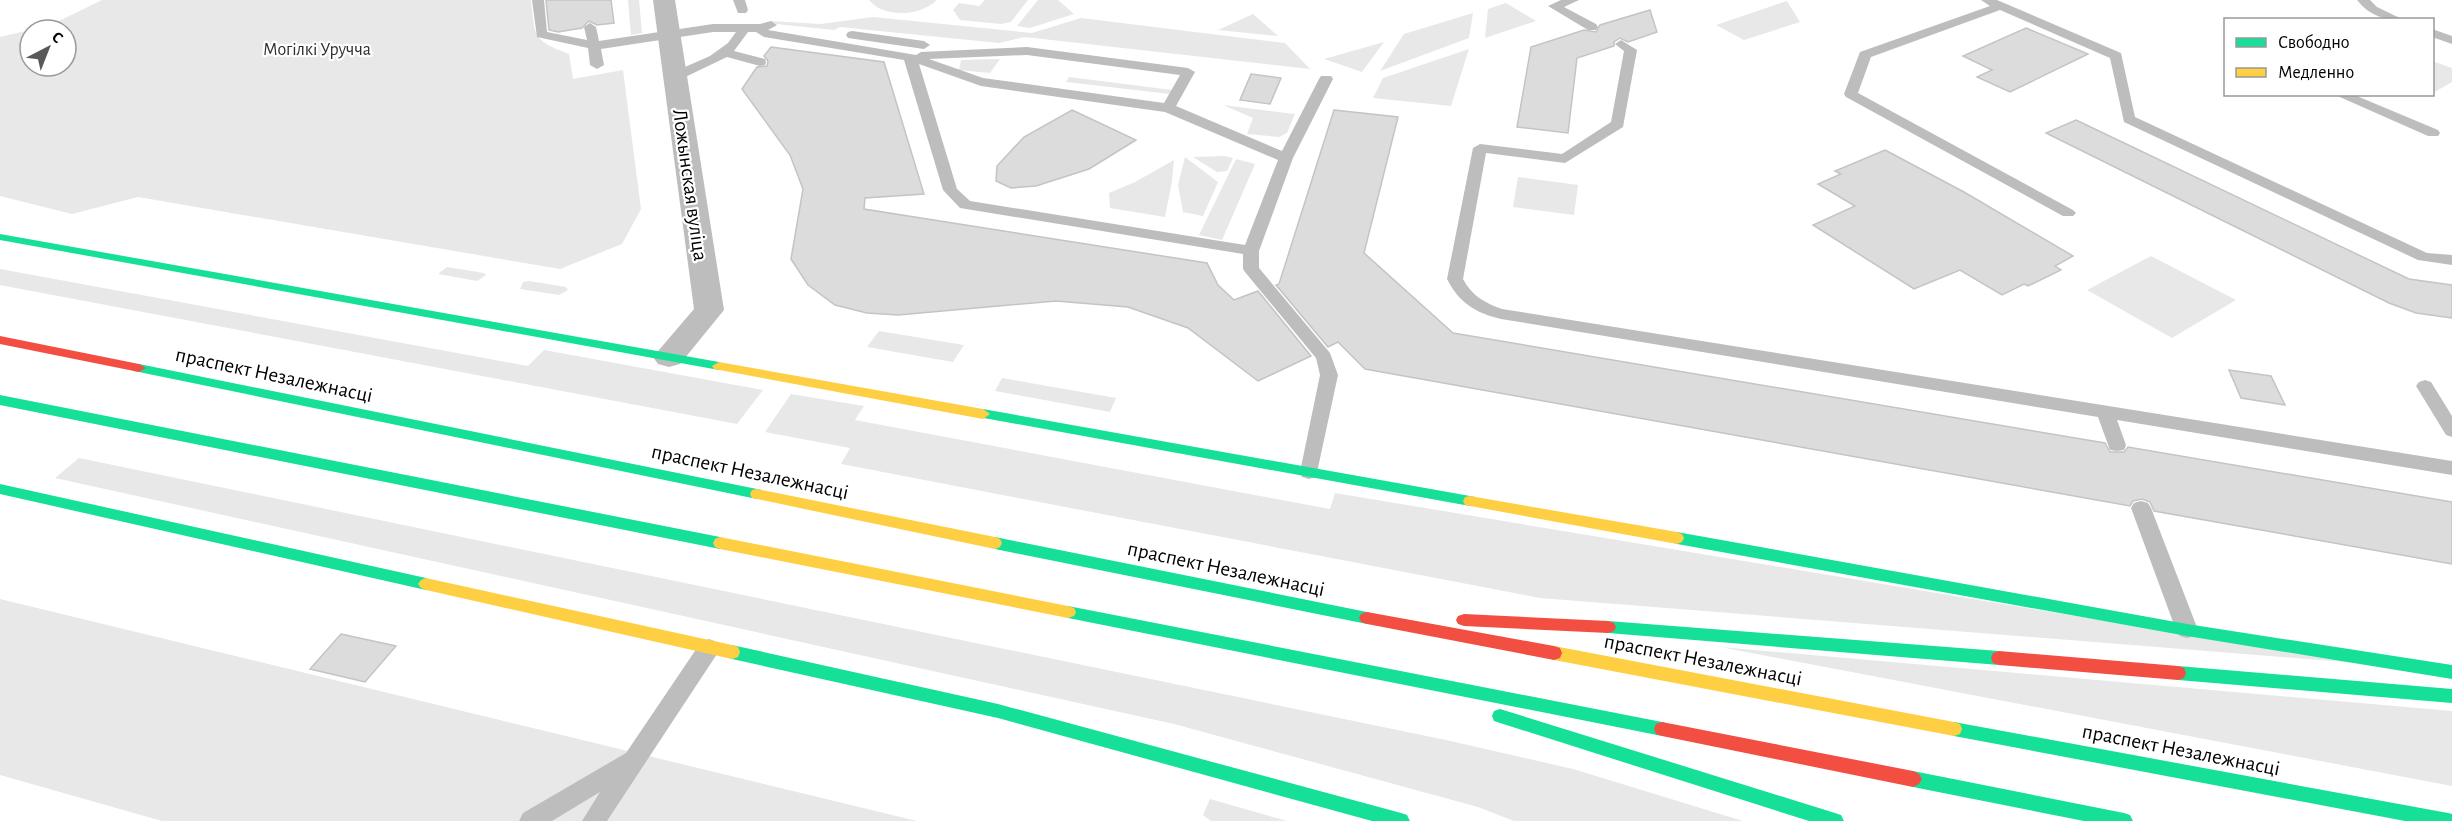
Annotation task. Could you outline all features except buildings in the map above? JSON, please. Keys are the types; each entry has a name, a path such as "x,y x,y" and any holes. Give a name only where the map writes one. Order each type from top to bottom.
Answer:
{"main road":[{"path":"0,237 2187,630 2452,672"},
{"name":"праспект Незалежнасці","path":"0,340 1354,616 2448,821"},
{"path":"0,400 2124,821"},
{"path":"0,489 998,711 1401,821"},
{"path":"1354,616 1568,624 2452,696"},
{"path":"1335,664 1460,704"},
{"path":"1483,711 1836,821"}],"street":[{"name":"Ложынская вуліца","path":"664,0 709,310 669,357"}],"lane":[{"path":"538,0 542,34 594,46 713,28 744,27 910,57 981,82 1168,108 1286,158"},
{"path":"1573,0 1554,6 1592,27"},
{"path":"2363,0 2373,10 2393,18"},
{"path":"2068,213 1851,94 1865,55 1993,3 2116,56 2129,119 2424,257 2452,260"},
{"path":"762,30 774,24 924,45"},
{"path":"590,27 597,65"},
{"path":"674,77 718,58 740,38 744,27"},
{"path":"2434,33 2452,40"},
{"path":"1621,44 1631,50 1618,124 1565,159 1480,148 1455,279 1469,300 1481,308 1501,314 2452,468"},
{"path":"910,57 1027,51 1188,72 1168,108"},
{"path":"725,52 760,62"},
{"path":"910,57 950,190 965,205 1251,251"},
{"path":"1309,472 1322,418 1329,375 1324,357 1251,269 1251,251 1286,158 1326,79"},
{"path":"2344,96 2433,133"},
{"path":"2425,386 2452,431"},
{"path":"2106,413 2117,445"},
{"path":"2140,508 2187,630"},
{"path":"594,821 709,648"},
{"path":"531,821 635,758"}],"green space":[{"name":"Могілкі Уручча","path":"102,0 531,0 538,36 548,45 569,54 573,79 623,70 641,209 622,244 560,269 138,197 72,214 0,196 0,37 18,33 18,78 78,78 78,18 65,18"},
{"path":"628,0 639,0 642,33 631,35"},
{"path":"869,0 937,0 918,11 895,13 879,8"},
{"path":"985,0 1028,0 1011,22 1001,24 960,20 953,10 959,3 979,6"},
{"path":"1038,0 1058,0 1074,14 1030,28 1017,26"},
{"path":"1787,1 1800,22 1744,40 1716,25"},
{"path":"1506,3 1536,21 1485,38 1488,9"},
{"path":"1473,13 1469,38 1380,71 1404,34"},
{"path":"1253,14 1278,36 1218,30"},
{"path":"873,17 1032,33 1081,18 1285,43 1310,69 1025,37 999,43 840,27 834,30 776,24 769,21 821,24"},
{"path":"1384,42 1362,72 1324,59"},
{"path":"1469,49 1451,106 1373,98 1383,78"},
{"path":"1000,59 990,73 959,70 961,60"},
{"path":"2434,62 2452,68 2452,82 2434,92"},
{"path":"1069,77 1172,90 1170,94 1066,82"},
{"path":"1223,105 1295,114 1287,133 1279,137 1247,134 1253,118"},
{"path":"1185,157 1218,182 1203,216 1183,212 1178,185"},
{"path":"1193,157 1233,158 1227,171 1217,172"},
{"path":"1236,159 1255,164 1222,240 1199,235"},
{"path":"1174,160 1165,217 1110,208 1109,193 1135,182"},
{"path":"1518,177 1578,185 1574,215 1513,207"},
{"path":"2151,256 2236,300 2172,338 2087,290"},
{"path":"447,267 486,275 477,281 438,274"},
{"path":"0,269 528,366 544,350 763,390 737,424 0,285"},
{"path":"523,282 566,287 568,290 559,295 520,289"},
{"path":"879,331 964,345 953,362 867,347"},
{"path":"1002,378 1116,398 1110,412 995,391"},
{"path":"791,394 864,406 855,420 1330,509 1335,493 2358,663 1540,598 841,464 850,448 765,432"},
{"path":"79,458 1446,740 1573,769 1743,821 1514,821 1478,807 1174,724 55,478"},
{"path":"0,599 917,821 162,821 0,775"},
{"path":"1720,647 2452,711 2452,786"},
{"path":"1210,799 1287,821 1211,821 1203,815"}],"traffic: fast":[{"path":"0,237 719,366"},
{"path":"139,368 757,494"},
{"path":"0,400 720,543"},
{"path":"983,414 1470,501"},
{"path":"0,489 426,584"},
{"path":"1677,538 2187,630 2452,672"},
{"path":"995,543 1367,618"},
{"path":"1068,612 1662,729"},
{"path":"1608,627 1999,658"},
{"path":"732,652 998,711 1401,821"},
{"path":"2178,673 2452,696"},
{"path":"1500,716 1835,821"},
{"path":"1954,729 2448,821"},
{"path":"1913,779 2124,821"}],"traffic: slow":[{"path":"719,366 983,414"},
{"path":"757,494 995,543"},
{"path":"1470,501 1677,538"},
{"path":"720,543 1068,612"},
{"path":"426,584 732,652"},
{"path":"1554,653 1954,729"}],"traffic: jam":[{"path":"0,340 139,368"},
{"path":"1367,618 1554,653"},
{"path":"1464,620 1608,627"},
{"path":"1999,658 2178,673"},
{"path":"1662,729 1913,779"}]}
